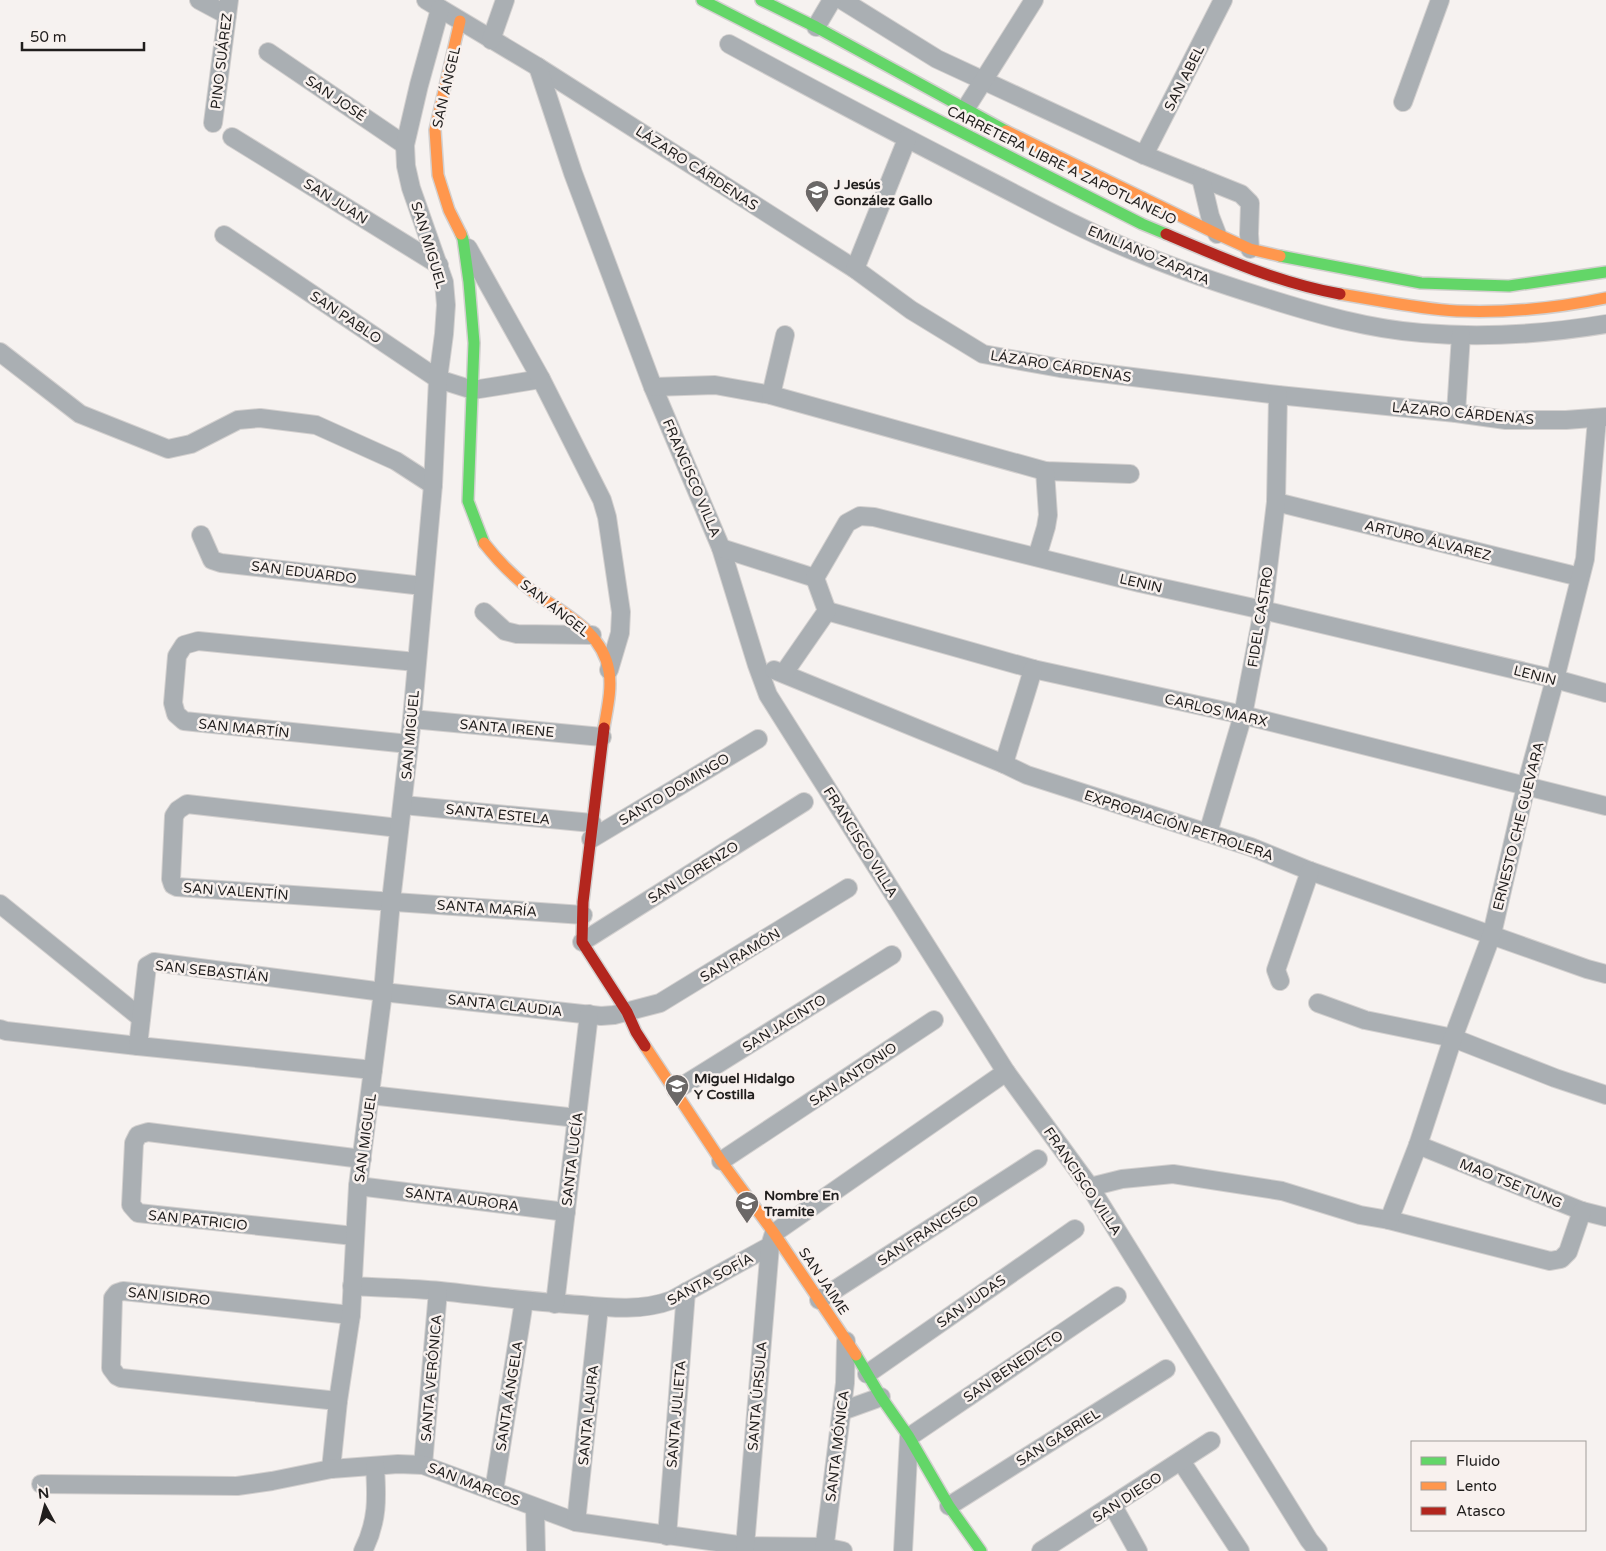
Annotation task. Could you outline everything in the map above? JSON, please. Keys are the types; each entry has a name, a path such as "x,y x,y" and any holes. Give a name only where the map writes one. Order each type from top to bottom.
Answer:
{"main road":[{"name":"CARRETERA LIBRE A ZAPOTLANEJO","path":"702,0 1142,224 1240,265 1313,289 1394,304 1457,311 1519,310 1581,303 1606,298"},
{"name":"CARRETERA LIBRE A ZAPOTLANEJO","path":"761,0 816,27 1019,137 1250,249 1421,283 1509,286 1606,272"},
{"name":"SAN ÁNGEL","path":"460,22 435,130 438,175 449,210 463,239 469,282 474,343 468,501 484,542 505,568 532,591 569,615 592,635 603,654 609,670 610,688 602,737 582,902 582,942"},
{"path":"582,942 627,1012"},
{"name":"SAN JAIME","path":"627,1012 636,1032 676,1090 772,1240 819,1300 846,1340 866,1374 909,1437 949,1506 981,1551"}],"street":[{"path":"199,0 228,8"},
{"path":"491,40 505,0"},
{"path":"816,27 832,0"},
{"path":"842,0 937,59 1144,155 1241,194 1250,203 1250,249"},
{"path":"966,108 1034,0"},
{"name":"SAN ABEL","path":"1144,155 1223,0"},
{"path":"1403,102 1440,0"},
{"name":"LÁZARO CÁRDENAS","path":"433,5 538,67 855,269 911,310 983,354 1060,368 1278,396 1456,413 1506,420 1601,418"},
{"name":"SAN MIGUEL","path":"331,1469 338,1402 351,1315 358,1186 384,992 391,901 412,719 433,485 438,379 444,334 446,305 444,282 411,188 406,166 405,145 419,85 433,5"},
{"name":"PINO SUÁREZ","path":"213,123 228,8"},
{"name":"EMILIANO ZAPATA","path":"729,44 906,139 1091,231 1139,254 1214,282 1316,313 1368,325 1421,333 1461,335 1579,328 1606,324"},
{"name":"SAN JOSÉ","path":"268,52 405,145"},
{"path":"924,86 937,59"},
{"name":"FRANCISCO VILLA","path":"538,67 573,173 653,387 721,548 768,695 1006,1072 1090,1187 1309,1540 1318,1551"},
{"name":"SAN JUAN","path":"232,137 439,265"},
{"path":"855,269 906,139"},
{"path":"1201,178 1210,216 1217,234"},
{"name":"SAN PABLO","path":"224,235 438,379 472,390"},
{"name":"SAN ÁNGEL","path":"463,239 541,379 602,500 607,517 621,612 620,633 609,670"},
{"path":"771,395 785,335"},
{"path":"1456,413 1461,335"},
{"path":"0,352 80,414 168,449 191,444 238,420 260,418 316,425 396,461 433,485"},
{"path":"472,390 541,379"},
{"path":"653,387 715,385 771,395 1045,471 1130,474"},
{"name":"FIDEL CASTRO","path":"1208,833 1243,715 1263,610 1276,502 1278,396"},
{"name":"ERNESTO CHE GUEVARA","path":"1389,1220 1418,1145 1452,1038 1492,934 1526,786 1585,558 1601,418"},
{"path":"1038,557 1048,515 1045,471"},
{"name":"ARTURO ÁLVAREZ","path":"1276,502 1580,577"},
{"name":"LENIN","path":"815,578 847,523 860,516 874,518 1140,583 1555,679 1606,693"},
{"name":"SAN EDUARDO","path":"201,535 212,560 221,563 423,586"},
{"path":"721,548 815,578 827,611 784,673"},
{"name":"CARLOS MARX","path":"827,611 1033,669 1243,715 1606,806"},
{"path":"484,612 505,631 517,634 592,635"},
{"name":"SAN MARTÍN","path":"409,744 184,721 176,714 173,703 177,656 184,645 198,641 416,662"},
{"name":"EXPROPIACIÓN PETROLERA","path":"757,665 784,673 1027,775 1251,847 1310,871 1587,969 1606,974"},
{"path":"1004,764 1033,669"},
{"name":"SANTA IRENE","path":"412,719 602,737"},
{"name":"SANTO DOMINGO","path":"591,831 758,739"},
{"name":"SAN LORENZO","path":"582,942 804,802"},
{"name":"SAN VALENTÍN","path":"391,901 177,887 173,885 170,877 174,816 178,810 187,804 399,828"},
{"name":"SANTA ESTELA","path":"403,805 591,831"},
{"path":"1280,981 1276,970 1310,871"},
{"name":"SAN RAMÓN","path":"627,1012 660,1004 848,888"},
{"name":"SANTA MARÍA","path":"391,901 583,915"},
{"path":"0,904 141,1018"},
{"name":"SAN JACINTO","path":"676,1090 892,955"},
{"name":"SAN SEBASTIÁN","path":"138,1046 146,970 150,963 154,962 384,992"},
{"name":"SANTA CLAUDIA","path":"384,992 589,1014 614,1015 627,1012"},
{"path":"1318,1003 1357,1018 1452,1038 1606,1095"},
{"name":"SANTA LUCÍA","path":"555,1304 589,1014"},
{"name":"SAN ANTONIO","path":"722,1161 934,1020"},
{"path":"2,1034 373,1070"},
{"name":"SANTA SOFÍA","path":"352,1286 438,1291 599,1307 646,1307 661,1305 772,1240 1006,1072"},
{"path":"370,1095 577,1118"},
{"name":"SAN PATRICIO","path":"354,1236 138,1213 131,1205 134,1143 138,1135 148,1132 362,1159"},
{"name":"MAO TSE TUNG","path":"1418,1145 1582,1211 1606,1217"},
{"name":"SAN FRANCISCO","path":"819,1300 1038,1159"},
{"path":"1090,1187 1122,1180 1173,1174 1282,1191 1360,1215 1389,1220 1550,1260 1561,1259 1568,1252 1582,1211"},
{"name":"SANTA AURORA","path":"358,1186 566,1212"},
{"name":"SAN JUDAS","path":"866,1374 1075,1229"},
{"name":"SANTA ÚRSULA","path":"745,1546 772,1240"},
{"name":"SAN ISIDRO","path":"338,1402 126,1379 117,1376 111,1368 113,1298 117,1293 123,1291 351,1315"},
{"name":"SANTA VERÓNICA","path":"424,1464 438,1291"},
{"name":"SANTA JULIETA","path":"666,1536 686,1292"},
{"name":"SAN BENEDICTO","path":"909,1437 1117,1296"},
{"name":"SANTA ÁNGELA","path":"494,1491 524,1301"},
{"name":"SANTA LAURA","path":"576,1522 599,1307"},
{"name":"SANTA MÓNICA","path":"824,1549 845,1383 846,1340"},
{"name":"SAN GABRIEL","path":"949,1506 1166,1369"},
{"path":"842,1411 881,1397"},
{"path":"903,1551 909,1437"},
{"name":"SAN DIEGO","path":"1042,1551 1211,1441"},
{"path":"1181,1462 1240,1551"},
{"name":"SAN MARCOS","path":"40,1484 237,1486 331,1469 424,1464 535,1508 576,1522 745,1546 843,1551"},
{"path":"363,1551 374,1528 376,1511 375,1466"},
{"path":"1112,1506 1138,1551"},
{"path":"535,1508 536,1551"}],"traffic: fast":[{"path":"702,0 1142,224 1166,234"},
{"path":"761,0 816,27 1006,131"},
{"path":"461,234 469,282 474,343 468,501 484,543"},
{"path":"1280,256 1421,283 1509,286 1606,272"},
{"path":"856,1355 881,1397 909,1437 949,1506 981,1551"}],"traffic: slow":[{"path":"460,21 435,130 438,175 449,210 461,234"},
{"path":"1006,131 1217,234 1250,249 1280,256"},
{"path":"1340,294 1398,304 1457,311 1532,309 1570,305 1606,298"},
{"path":"484,543 519,580 568,615 589,633 598,644 605,657 610,678 609,700 604,728"},
{"path":"645,1046 721,1161 774,1233 856,1355"}],"traffic: jam":[{"path":"1166,234 1273,277 1340,294"},
{"path":"604,728 583,902 582,942 627,1012 645,1046"}],"place":[{"name":"J Jesús González Gallo","path":"817,213"},
{"name":"Miguel Hidalgo Y Costilla","path":"677,1107"},
{"name":"Nombre En Tramite","path":"747,1224"}]}
